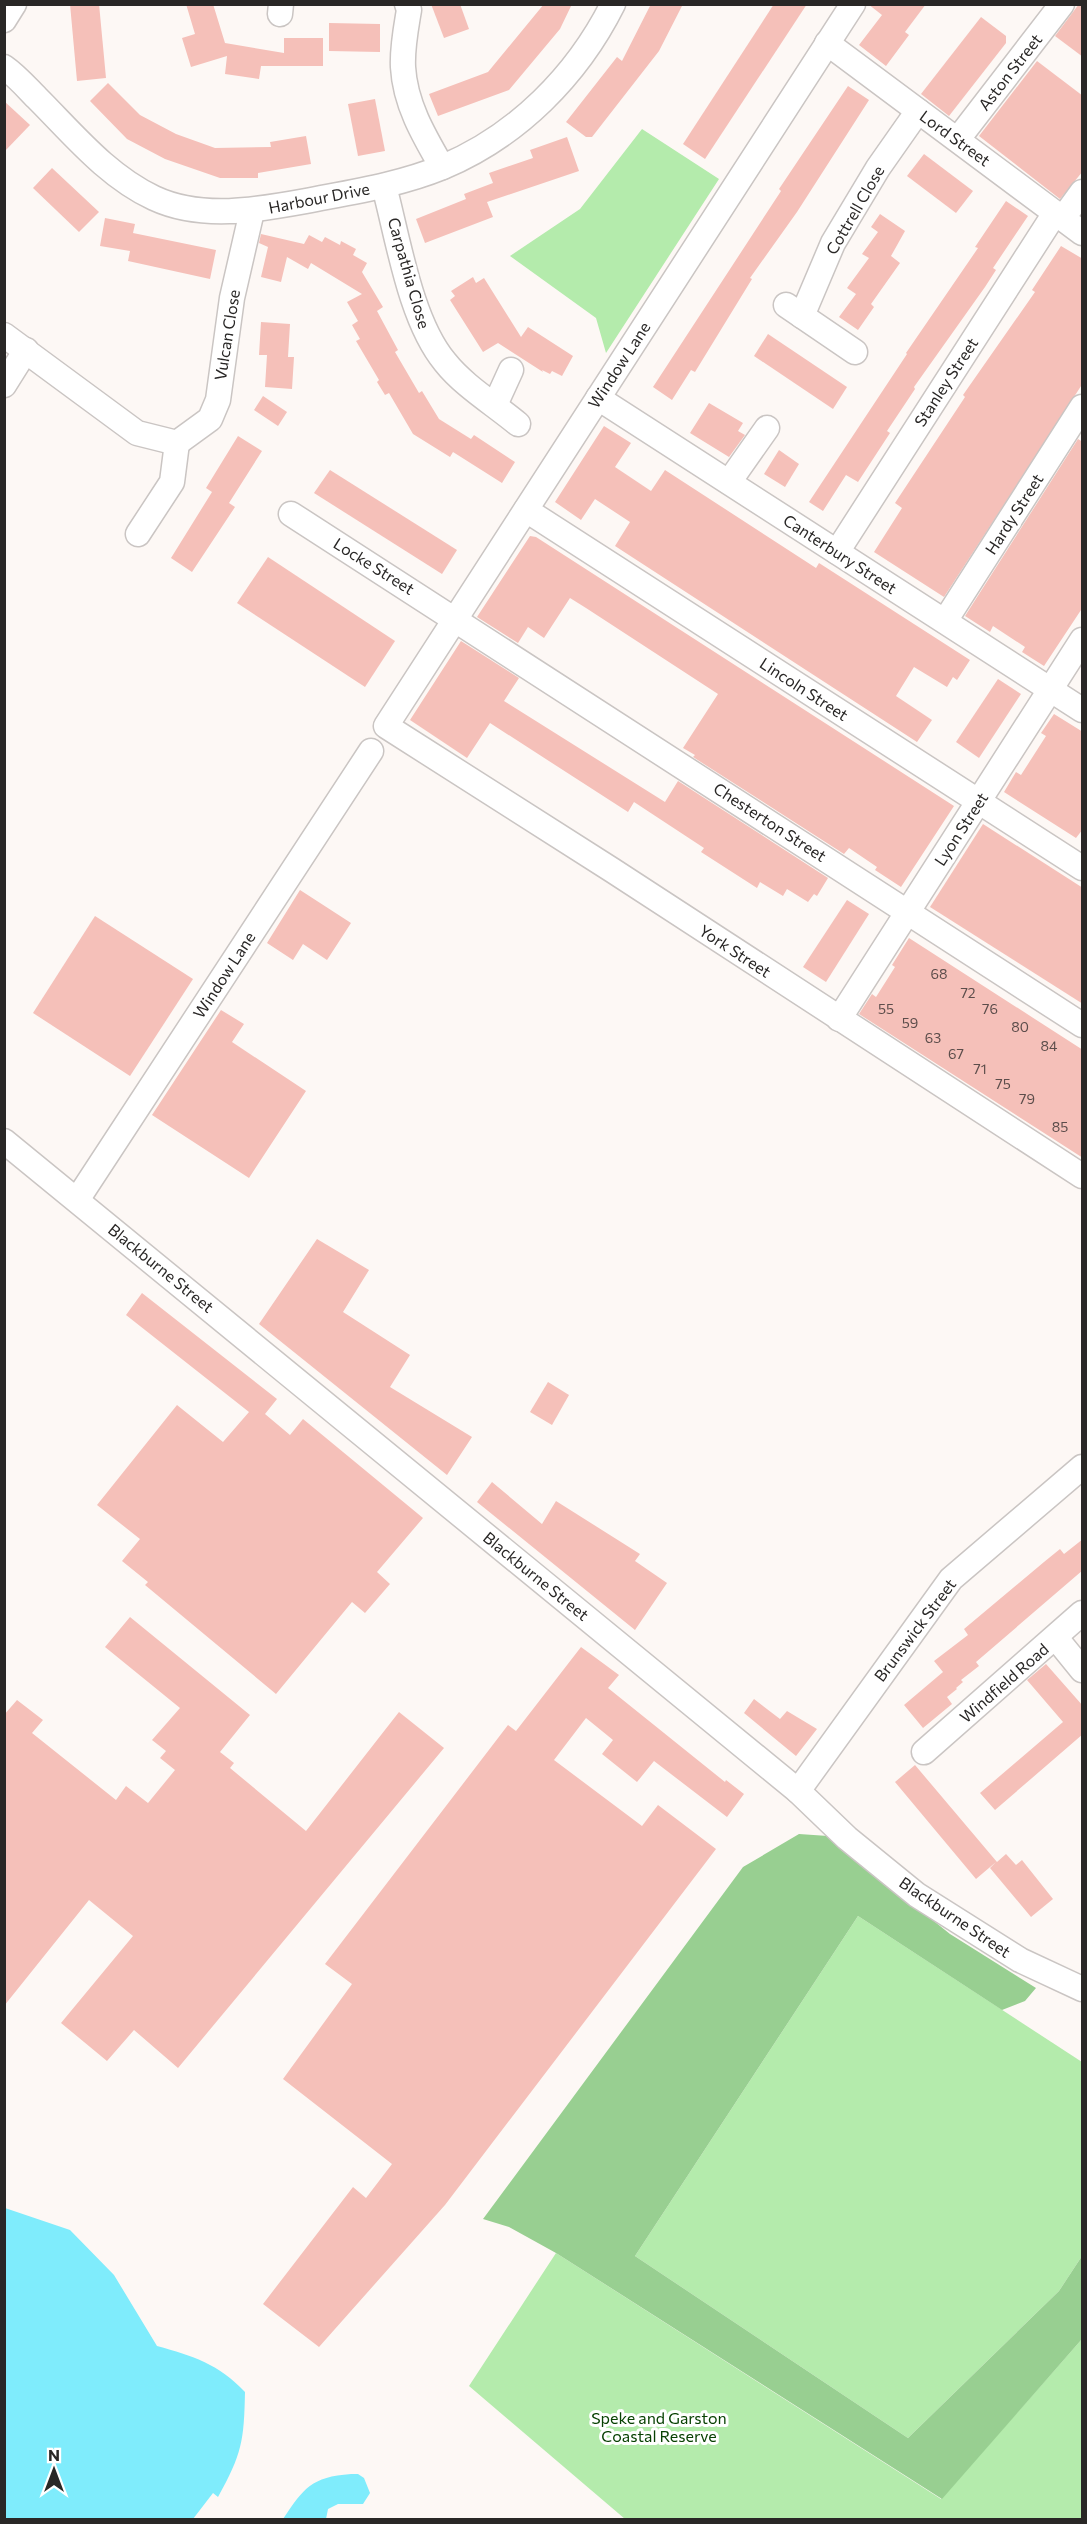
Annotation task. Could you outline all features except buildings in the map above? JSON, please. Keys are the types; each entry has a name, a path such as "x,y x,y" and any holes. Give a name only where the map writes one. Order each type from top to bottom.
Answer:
{"street":[{"path":"5,19 14,4"},
{"path":"407,4 409,10 402,67 408,96 413,115 442,167"},
{"name":"Harbour Drive","path":"4,67 113,174 155,199 194,210 252,211 384,186 442,167 482,147 519,123 556,88 580,58 613,4"},
{"name":"Window Lane","path":"386,726 853,4"},
{"name":"Aston Street","path":"958,139 1062,4"},
{"name":"Lord Street","path":"827,43 1083,233"},
{"name":"Cottrell Close","path":"855,352 794,311 878,168 918,111"},
{"name":"Carpathia Close","path":"384,186 409,284 428,337 445,362 518,424"},
{"name":"Stanley Street","path":"837,552 1059,215 1083,192"},
{"name":"Vulcan Close","path":"177,442 210,419 218,400 232,298 252,211"},
{"path":"4,335 137,433 177,442 172,482 138,534"},
{"path":"4,385 26,350"},
{"path":"495,405 511,370"},
{"name":"Canterbury Street","path":"598,398 1083,710"},
{"name":"Hardy Street","path":"945,621 1083,408"},
{"path":"729,482 767,428"},
{"name":"Lincoln Street","path":"526,510 1083,868"},
{"name":"Locke Street","path":"291,513 457,619"},
{"name":"Chesterton Street","path":"457,619 1083,1025"},
{"name":"Lyon Street","path":"839,1019 1083,640"},
{"name":"York Street","path":"386,726 1083,1176"},
{"name":"Window Lane","path":"77,1200 371,751"},
{"name":"Blackburne Street","path":"4,1141 798,1791 847,1838 917,1895 1020,1960 1083,1989"},
{"name":"Brunswick Street","path":"798,1791 951,1579 1083,1467"},
{"name":"Windfield Road","path":"924,1752 1083,1613"},
{"path":"1056,1638 1083,1670"}],"green space":[{"path":"642,129 719,179 606,353 596,318 510,256 580,209"},
{"path":"799,1834 828,1836 950,1934 1036,1988 1025,2001 1002,2010 858,1916 635,2256 908,2438 1059,2291 1082,2256 1082,2339 942,2499 556,2253 509,2227 483,2219 743,1867"},
{"path":"858,1916 1082,2062 1082,2256 1059,2291 908,2438 635,2256"},
{"name":"Speke and Garston Coastal Reserve","path":"556,2253 941,2499 1082,2339 1082,2519 625,2519 469,2386"}],"water":[{"path":"5,2208 70,2230 114,2275 157,2346 205,2362 225,2374 245,2392 244,2423 237,2458 218,2497 213,2493 193,2519 5,2519"},
{"path":"358,2474 364,2478 370,2493 363,2504 338,2504 328,2509 326,2519 283,2519 303,2492 317,2481"}]}
